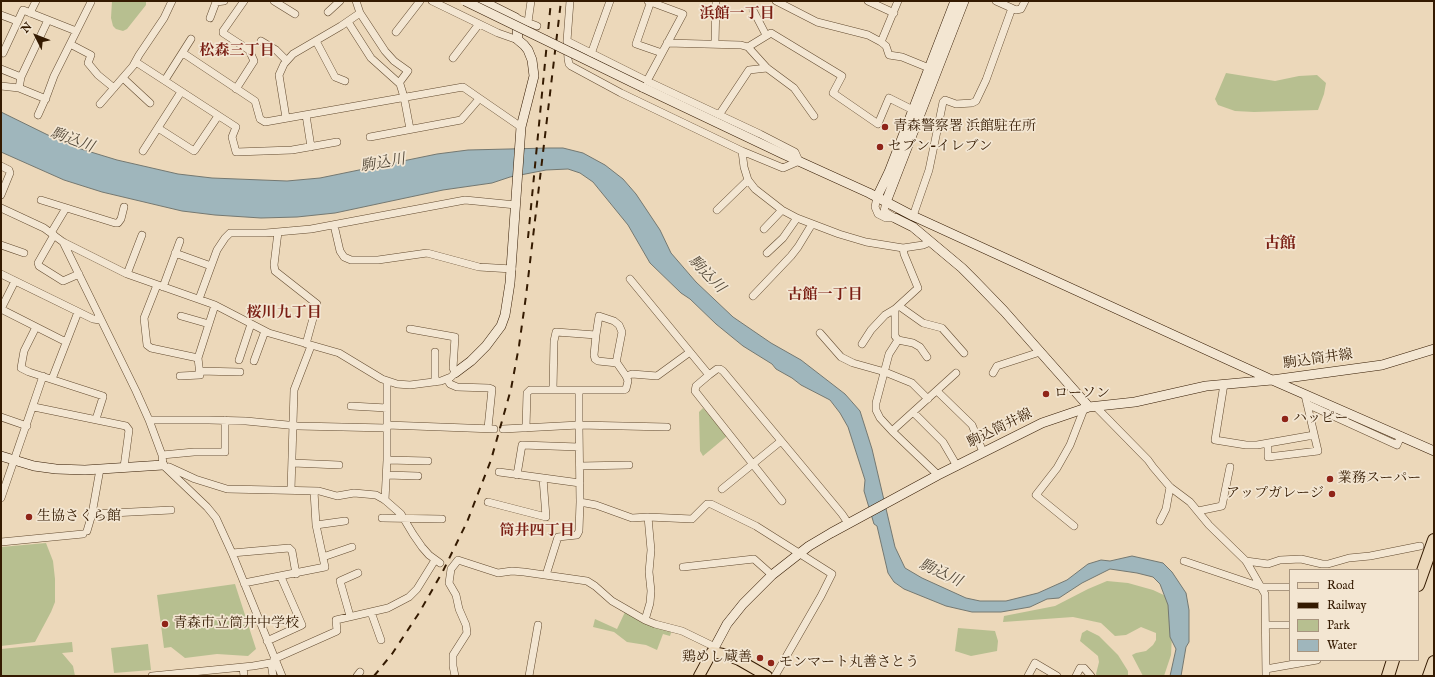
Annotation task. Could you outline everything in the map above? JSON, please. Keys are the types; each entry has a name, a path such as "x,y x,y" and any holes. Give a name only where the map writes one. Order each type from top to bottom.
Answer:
{"highway":[{"path":"1419,583 1434,540"},
{"path":"1388,676 1393,661"},
{"path":"1429,676 1434,662"}],"main road":[{"path":"699,676 713,650 739,660 767,676"}],"street":[{"path":"30,13 36,1"},
{"path":"100,104 136,62 139,55 164,18 172,1"},
{"path":"210,18 216,2 224,1"},
{"path":"236,89 254,61 249,50 223,33 223,31 244,1"},
{"path":"274,1 295,14"},
{"path":"328,12 340,1"},
{"path":"356,1 360,13 385,51 394,61 408,72 399,83"},
{"path":"396,32 420,1"},
{"path":"1,208 52,234 63,242 127,274 215,305 265,331 339,354 375,376 388,381 410,385 447,379 482,352 501,326 507,308 512,269 519,144 524,111 534,82 534,72 528,50 518,40 432,1"},
{"path":"465,1 644,84 913,216 1272,380 1306,399 1347,418 1401,436 1434,451"},
{"path":"482,1 536,26"},
{"path":"528,22 531,1"},
{"path":"570,1 567,41 569,64 576,69 621,93 742,151 783,168 799,161"},
{"path":"591,54 610,1"},
{"path":"644,84 662,53 683,14 649,1 636,44 662,53"},
{"path":"715,44 716,1"},
{"path":"776,1 817,22 868,35 886,46 889,55 902,57 929,68"},
{"path":"868,1 894,13"},
{"path":"881,42 898,1"},
{"path":"895,218 886,218 878,214 875,206 877,197 889,172 954,1"},
{"path":"964,1 886,202 884,211 908,224 957,264 975,281 1004,311 1090,408 1148,460 1170,487 1190,502 1209,525 1246,561 1265,594 1266,672 1314,661"},
{"path":"996,1 1019,10 1025,1"},
{"path":"38,115 46,99 52,80 91,2"},
{"path":"913,216 929,170 943,102 945,100 956,104 972,103 976,101 986,80 1012,8"},
{"path":"753,10 766,35"},
{"path":"3,54 22,11 76,31"},
{"path":"286,118 279,75 286,60 293,54 348,22 360,13"},
{"path":"1,15 17,21"},
{"path":"516,18 518,40"},
{"path":"18,88 21,77 48,20"},
{"path":"348,22 371,58 399,83 404,97 410,129"},
{"path":"453,58 480,24"},
{"path":"667,43 748,46 771,32 842,76 833,93 878,124 890,98 912,110"},
{"path":"164,80 191,39"},
{"path":"261,41 276,50 286,60"},
{"path":"316,41 335,78 345,81"},
{"path":"567,41 644,84 719,115 795,152 799,161"},
{"path":"70,44 91,55 88,63 98,75 114,88"},
{"path":"748,46 767,68 794,88 814,116"},
{"path":"183,52 256,102 260,118 265,122 463,87 521,127"},
{"path":"136,62 236,127 232,138 236,152 275,151 311,147 337,142"},
{"path":"719,115 749,70 767,68"},
{"path":"1,69 21,77"},
{"path":"122,78 150,103"},
{"path":"1,86 18,88 46,99"},
{"path":"143,150 181,92"},
{"path":"370,137 461,120 479,99"},
{"path":"306,115 311,147"},
{"path":"158,128 194,151 218,116"},
{"path":"742,151 744,167 748,180 755,189 782,210 797,218 866,242 903,248 923,245 930,242"},
{"path":"1,166 9,170 10,173 1,195"},
{"path":"718,210 748,180"},
{"path":"40,200 115,223 121,219 124,207"},
{"path":"199,299 219,245 230,233 278,232 311,229 465,200 516,205"},
{"path":"66,208 38,263 39,266 63,281 79,274"},
{"path":"764,228 782,210"},
{"path":"767,253 783,238 797,218"},
{"path":"753,296 791,256 812,224"},
{"path":"334,225 340,251 344,257 350,260 370,261 427,253 479,267 512,269"},
{"path":"278,232 274,265 275,272 317,304 308,345 295,386 292,490"},
{"path":"127,274 142,234"},
{"path":"180,241 144,318 147,345 151,348 198,358"},
{"path":"63,242 148,420 162,455 163,465 214,514 232,553 274,661 282,676"},
{"path":"2,248 24,253"},
{"path":"862,344 871,330 881,320 918,288 903,248"},
{"path":"175,254 211,266"},
{"path":"1,274 93,319 100,320"},
{"path":"630,279 708,375"},
{"path":"15,281 1,309 66,342"},
{"path":"180,376 199,376 200,371 198,358 215,305"},
{"path":"897,307 895,336 898,340 913,343 920,347 927,357"},
{"path":"897,307 923,323 942,328 964,354"},
{"path":"52,379 78,312"},
{"path":"181,316 209,324"},
{"path":"526,428 527,393 530,390 624,390 628,386 626,376 616,363 598,361 595,359 594,355 599,316 614,321 619,325 622,332 616,363"},
{"path":"239,360 251,324"},
{"path":"36,326 24,351 20,366 25,370 102,396 103,397 96,420"},
{"path":"410,329 455,337 453,368 455,373"},
{"path":"254,361 265,331"},
{"path":"553,390 554,341 556,332 596,335"},
{"path":"820,333 841,357 853,363 884,372 912,383 928,399"},
{"path":"898,340 889,354 876,403 876,410 880,418 892,431 938,475"},
{"name":"駒込筒井線","path":"713,650 727,624 735,613 772,575 819,539 938,475 1036,426 1090,408 1135,402 1186,390 1224,384 1272,380 1382,365 1434,349"},
{"path":"435,352 435,382"},
{"path":"626,376 632,374 659,375 690,352"},
{"path":"993,373 997,366 1040,352"},
{"path":"782,501 695,391 696,386 717,369 723,371 848,523"},
{"path":"200,371 240,372"},
{"path":"892,431 956,373"},
{"path":"1,495 15,461 43,376"},
{"path":"148,420 225,420 293,425 491,428 492,389 457,387 450,384 447,379"},
{"path":"385,500 387,475 388,381"},
{"path":"1224,384 1215,440 1246,445 1268,444 1314,435"},
{"path":"546,575 558,537 577,535 579,531 580,390"},
{"path":"937,391 972,425 983,452"},
{"path":"1268,444 1268,457 1318,451 1306,399"},
{"path":"351,406 387,408"},
{"path":"34,407 128,428 124,467"},
{"path":"1074,526 1036,495 1057,468 1090,408"},
{"path":"913,412 943,442 956,466"},
{"path":"1,417 26,426"},
{"path":"162,455 194,452 224,452 225,420"},
{"path":"503,429 579,425 667,427"},
{"path":"722,490 781,441"},
{"path":"517,474 522,445 579,447"},
{"path":"1,456 34,466 56,470 163,465 227,489 324,491 337,496 354,493 368,494 385,500 398,510 405,519 416,540 427,553 437,561 417,589 408,597 388,608 336,620 337,631 274,661 213,673 152,676"},
{"path":"387,460 428,461"},
{"path":"292,463 339,465"},
{"path":"580,466 629,465"},
{"path":"1198,511 1222,506 1230,467"},
{"path":"1,542 85,533 92,514 100,469"},
{"path":"498,472 580,484"},
{"path":"387,475 418,476"},
{"path":"488,502 546,517 543,478"},
{"path":"1160,521 1166,509 1170,487"},
{"path":"244,583 296,574 324,567 316,525 314,491"},
{"path":"580,502 596,505 632,518 648,517 692,519 707,504 711,504 756,526 832,574 775,676"},
{"path":"92,514 171,510"},
{"path":"645,620 650,603 651,591 649,572 651,550 648,517"},
{"path":"382,518 442,519"},
{"path":"316,525 346,522"},
{"path":"1246,561 1268,564 1280,560 1301,559 1328,564 1349,558 1370,556 1420,546"},
{"path":"323,557 352,547"},
{"path":"232,553 289,548 292,551 296,574"},
{"path":"682,567 754,559 772,575"},
{"path":"455,676 453,655 465,639 467,630 459,609 456,595 449,583 450,568 458,560 498,573 512,571 587,581 612,601 645,620 682,631 713,650"},
{"path":"1184,561 1261,587 1289,587"},
{"path":"350,616 340,581 358,573"},
{"path":"267,641 302,625 281,576"},
{"path":"371,612 381,640"},
{"path":"529,676 538,625"},
{"path":"1266,625 1289,625"},
{"path":"273,676 274,661"},
{"path":"1028,676 1035,662 1057,676"},
{"path":"243,667 244,676"},
{"path":"1076,676 1080,668 1084,668 1091,676"}],"green space":[{"path":"112,1 146,1 146,5 127,29 123,31 116,29 113,26 111,18"},
{"path":"1226,73 1275,81 1299,76 1317,75 1326,83 1324,94 1318,110 1254,112 1235,111 1218,105 1215,99"},
{"path":"703,408 727,436 703,456 700,451 699,412"},
{"path":"46,543 53,561 55,579 55,602 51,612 35,642 1,646 1,547"},
{"path":"1107,581 1128,583 1153,590 1168,597 1173,614 1171,655 1164,676 1143,676 1132,655 1146,651 1156,640 1156,633 1141,627 1126,635 1115,636 1101,623 1073,617 1003,622 1004,616 1055,606"},
{"path":"235,584 256,649 248,656 217,654 185,658 171,647 164,648 157,595"},
{"path":"625,612 648,623 672,630 670,636 663,634 657,650 646,645 627,642 614,632 593,627 595,619 617,629"},
{"path":"958,628 995,631 998,641 997,651 971,656 955,651"},
{"path":"1087,630 1099,636 1118,655 1128,671 1128,676 1097,676 1096,674 1099,662 1098,656 1080,641 1082,633"},
{"path":"72,642 73,652 62,653 73,666 75,676 1,676 1,649"},
{"path":"148,644 151,670 114,673 111,648"}],"water":[{"path":"1,112 54,138 81,149 117,160 178,174 212,178 287,181 320,178 437,154 468,150 563,148 583,153 605,165 623,179 636,194 660,230 671,253 696,282 733,317 771,343 801,360 845,394 860,411 872,449 895,547 905,568 922,578 966,598 980,601 1006,601 1038,593 1067,580 1088,564 1101,560 1110,561 1132,556 1163,563 1172,572 1186,593 1189,610 1189,642 1186,647 1181,676 1170,676 1176,649 1170,637 1168,605 1160,584 1153,577 1110,569 1082,583 1059,598 1047,599 1030,607 1001,612 972,612 946,606 904,589 894,582 888,573 877,526 874,524 864,491 865,480 848,427 840,413 830,400 801,385 776,369 772,364 743,346 716,324 690,299 681,293 650,263 628,225 593,182 580,173 568,169 546,170 510,177 492,183 443,190 335,213 297,217 261,218 215,215 182,211 102,192 64,180 1,152"}],"railway":[{"path":"528,238 551,1"},
{"path":"374,676 392,654 419,613 443,571 467,522 491,460 511,389 526,296 561,1"}],"place":[{"name":"青森警察署 浜館駐在所","path":"885,127"},
{"name":"セブン-イレブン","path":"880,147"},
{"name":"ローソン","path":"1046,394"},
{"name":"ハッピー","path":"1285,419"},
{"name":"業務スーパー","path":"1330,479"},
{"name":"アップガレージ","path":"1332,494"},
{"name":"生協さくら館","path":"29,517"},
{"name":"青森市立筒井中学校","path":"165,624"},
{"name":"鶏めし蔵善","path":"760,658"},
{"name":"モンマート丸善さとう","path":"771,663"}],"district":[{"name":"浜館一丁目","path":"737,15"},
{"name":"松森三丁目","path":"237,52"},
{"name":"古館","path":"1280,245"},
{"name":"古館一丁目","path":"825,296"},
{"name":"桜川九丁目","path":"284,314"},
{"name":"筒井四丁目","path":"537,532"}],"water label":[{"name":"駒込川","path":"72,141"},
{"name":"駒込川","path":"383,164"},
{"name":"駒込川","path":"706,275"},
{"name":"駒込川","path":"940,574"}]}
